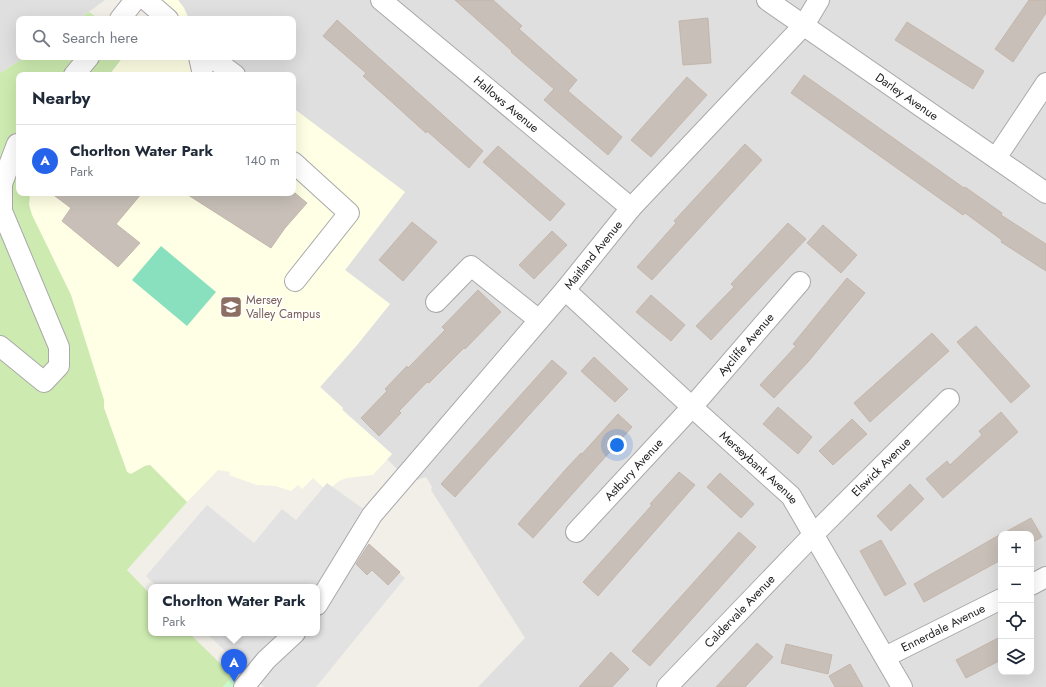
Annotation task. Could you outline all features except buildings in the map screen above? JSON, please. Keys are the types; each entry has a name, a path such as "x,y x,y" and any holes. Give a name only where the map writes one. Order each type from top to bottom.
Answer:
{"street":[{"path":"123,16 136,0"},
{"path":"146,0 165,16"},
{"name":"Hallows Avenue","path":"381,0 631,208"},
{"name":"Darley Avenue","path":"767,0 1046,193"},
{"name":"Maitland Avenue","path":"320,600 372,515 565,290 631,208 804,25 819,0"},
{"path":"76,72 86,60"},
{"path":"200,60 202,72"},
{"path":"215,60 231,72"},
{"path":"996,158 1046,83"},
{"path":"0,164 16,144"},
{"path":"0,346 44,382 59,366 59,347 2,211 2,184 16,147"},
{"path":"295,281 349,213 296,165"},
{"path":"436,302 471,266 539,320"},
{"name":"Aycliffe Avenue","path":"692,407 800,282"},
{"name":"Merseybank Avenue","path":"565,290 791,496 902,687"},
{"name":"Elswick Avenue","path":"813,536 950,399"},
{"name":"Astbury Avenue","path":"576,532 692,407"},
{"name":"Caldervale Avenue","path":"667,687 813,536"},
{"path":"1034,583 1046,577"},
{"name":"Ennerdale Avenue","path":"885,657 998,601"},
{"path":"244,687 266,660 292,636"}],"shaded area":[{"path":"0,0 105,0 83,16 16,16 16,60 20,60 0,73"},
{"path":"163,0 178,0 188,16 151,16"},
{"path":"178,0 1046,0 1046,687 478,687 525,638 431,490 432,487 426,477 410,482 387,459 392,454 320,387 357,345 390,304 345,270 405,192 296,110 296,72 246,72 230,60 296,60 296,16 188,16"},
{"path":"121,60 230,60 246,72 111,72"},
{"name":"Mersey Valley Campus","path":"296,110 405,192 345,270 390,304 357,345 320,387 343,408 342,410 392,454 373,475 347,478 339,481 327,491 313,478 302,489 298,485 291,491 276,486 257,485 229,475 230,472 218,470 187,502 150,465 145,466 131,474 127,472 104,408 104,400 71,295 32,215 29,205 30,196 296,196"},
{"path":"327,483 372,515 364,543 405,578 316,687 264,687 209,636 320,636 320,584 154,584 146,576 207,505 254,543 282,509 296,520"}],"green space":[{"path":"89,12 95,16 83,16"},
{"path":"20,60 121,60 111,72 16,72 16,196 30,196 29,205 32,215 71,295 104,400 104,408 127,472 131,474 145,466 150,465 187,502 127,570 148,592 148,636 192,636 233,676 223,687 0,687 0,73"},
{"path":"161,246 216,292 187,326 132,280"},
{"path":"233,676 247,687 223,687"}],"place":[{"name":"Mersey Valley Campus","path":"231,307"},
{"name":"Chorlton Water Park","path":"234,682"}]}
